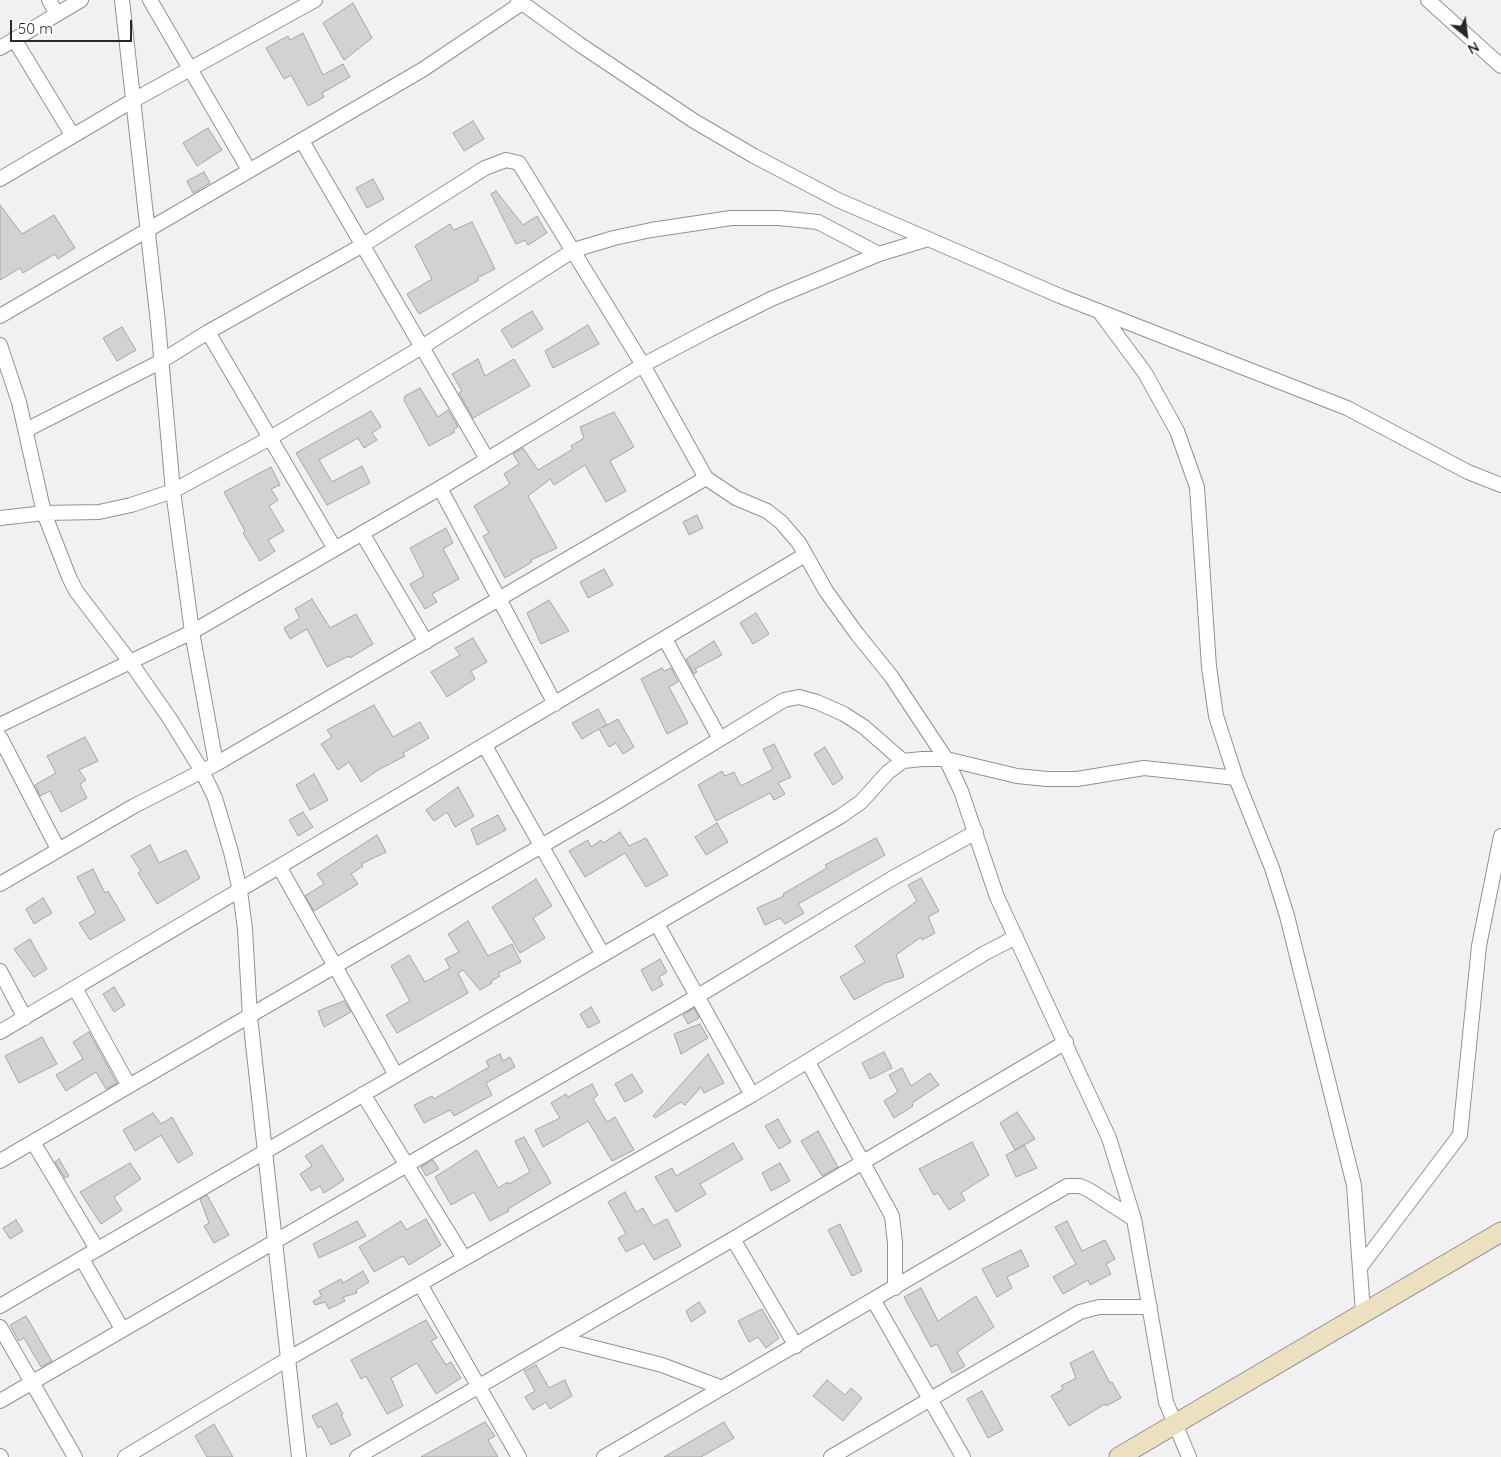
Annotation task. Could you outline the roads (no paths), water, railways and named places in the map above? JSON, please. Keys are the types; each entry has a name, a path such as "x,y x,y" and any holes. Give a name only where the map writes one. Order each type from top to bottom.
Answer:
{"main road":[{"path":"1119,1457 1501,1232"}],"street":[{"path":"49,0 57,14"},
{"path":"0,48 81,0"},
{"path":"122,0 173,491 192,632 216,764"},
{"path":"150,0 192,68 249,170"},
{"path":"0,179 132,101 315,0"},
{"path":"1428,0 1501,66"},
{"path":"0,316 422,70 520,2 653,94 754,156 838,200 1099,311 1347,408 1468,472 1501,486"},
{"path":"14,40 73,136"},
{"path":"302,141 487,459"},
{"path":"26,430 160,362 208,332 362,245 486,168 506,160 519,163 643,365 706,478 736,498 768,511 781,522 805,555 826,591 857,634 892,676 946,759 962,791 997,897 1110,1138 1134,1220 1166,1402 1188,1457"},
{"path":"0,518 44,513 99,512 131,505 173,491 270,438 422,348 574,250 614,238 651,230 731,218 778,218 818,222 879,254"},
{"path":"0,725 192,632 440,488 643,365 771,298 879,254 928,239"},
{"path":"1099,311 1145,373 1177,431 1196,487 1209,667 1216,716 1236,778 1272,868 1287,916 1354,1185 1363,1313"},
{"path":"208,332 335,549"},
{"path":"0,345 10,372 26,430 44,513 76,591 131,663 170,719 202,771 215,798 240,891 250,1017 276,1241 286,1360 298,1457"},
{"path":"0,884 58,849 216,764 706,478"},
{"path":"440,488 555,704"},
{"path":"362,533 426,642"},
{"path":"0,1032 280,868 805,555"},
{"path":"664,639 720,739"},
{"path":"2,1157 33,1142 250,1017 541,846 784,700 799,697 818,702 844,714 864,727 903,762"},
{"path":"0,737 58,849"},
{"path":"485,746 603,956"},
{"path":"0,1306 841,816 861,802 888,772 903,762 922,758 946,759 1017,776 1047,779 1077,779 1144,768 1236,778"},
{"path":"0,1401 698,996 891,879 976,832"},
{"path":"1360,1266 1460,1135 1479,946 1501,836"},
{"path":"280,868 396,1075"},
{"path":"656,924 752,1095"},
{"path":"125,1457 286,1360 752,1095 985,953 1016,937"},
{"path":"0,970 25,1018"},
{"path":"75,988 129,1086"},
{"path":"357,1457 733,1239 1066,1042"},
{"path":"808,1062 864,1161 892,1216 895,1243 895,1288"},
{"path":"363,1094 464,1258"},
{"path":"33,1142 97,1249"},
{"path":"604,1457 720,1387 874,1301 1067,1186 1080,1186 1089,1190 1134,1220"},
{"path":"733,1239 796,1346"},
{"path":"82,1258 122,1329"},
{"path":"420,1284 519,1457"},
{"path":"874,1301 963,1457"},
{"path":"831,1457 1080,1312 1099,1307 1150,1306"},
{"path":"0,1326 75,1457"},
{"path":"560,1339 662,1365 720,1387"}]}
